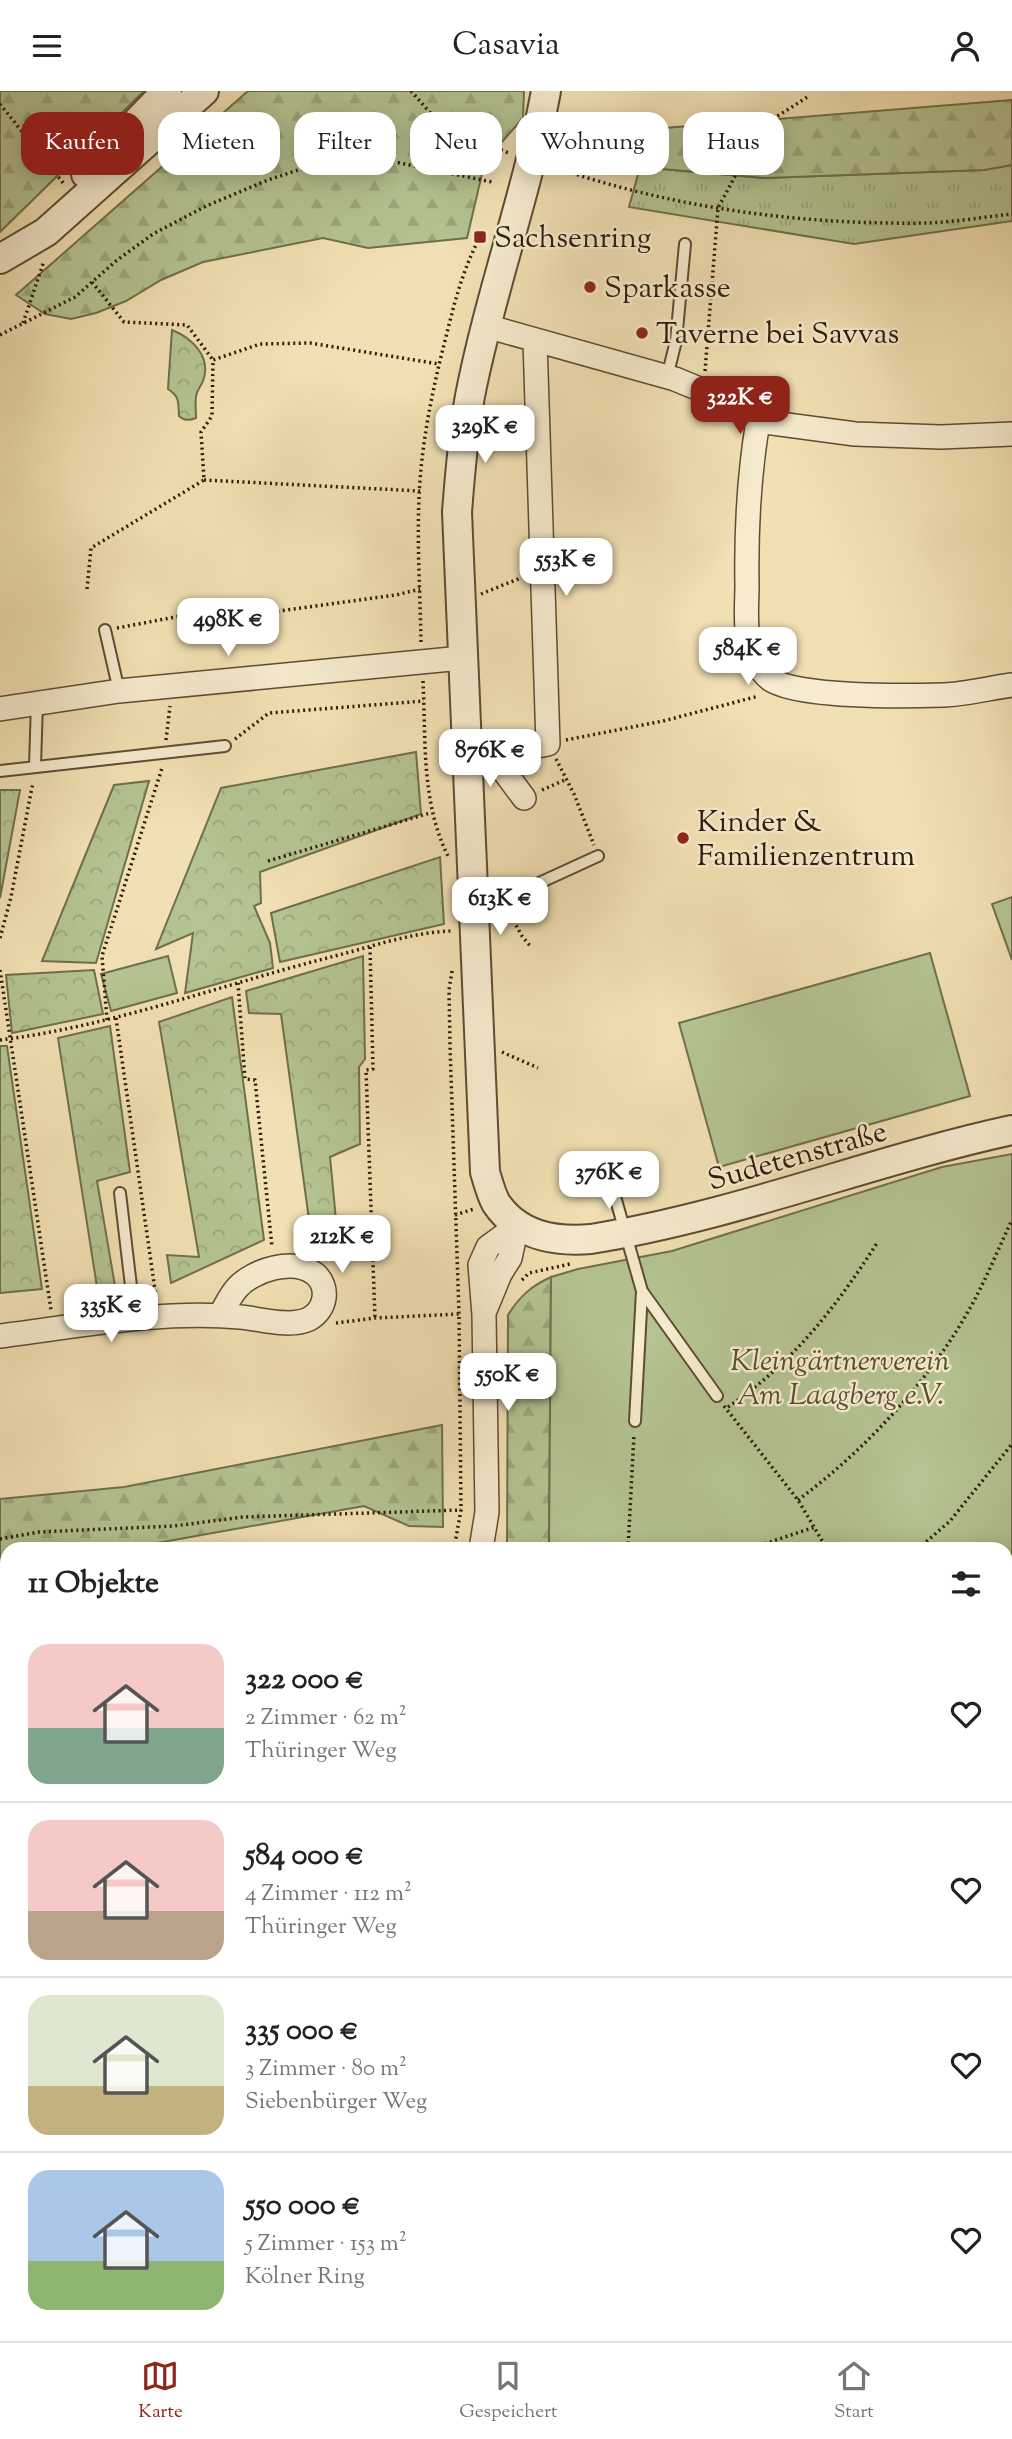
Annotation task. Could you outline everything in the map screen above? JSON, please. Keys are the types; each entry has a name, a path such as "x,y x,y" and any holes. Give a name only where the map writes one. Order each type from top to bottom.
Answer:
{"street":[{"path":"5,256 167,91"},
{"path":"5,256 46,232 204,91"},
{"path":"541,112 546,91"},
{"path":"482,1542 488,1512 484,1315 500,1274 510,1258 517,1226 496,1202 485,1172 474,903 479,757 462,658 457,512 470,397 527,175"},
{"path":"486,326 667,377 704,391 758,421 855,434 941,437 1012,434"},
{"path":"479,757 548,744 535,341"},
{"path":"758,421 750,467 746,545 748,635 753,654 770,679 789,688 869,694 946,695 1012,685"},
{"path":"0,709 119,691 462,658"},
{"path":"479,757 524,798"},
{"name":"Sudetenstraße","path":"517,1226 540,1236 573,1240 627,1233 746,1205 957,1142 1012,1129"},
{"path":"0,1336 135,1320 220,1315 292,1323 308,1319 319,1312 324,1302 322,1282 314,1273 302,1268 274,1268 237,1287 220,1315"}],"lane":[{"path":"667,377 676,341 685,244"},
{"path":"104,630 119,691"},
{"path":"35,766 37,703"},
{"path":"0,771 225,747"},
{"path":"474,903 502,900 598,856"},
{"path":"610,1179 642,1291 635,1421"},
{"path":"120,1193 135,1320"},
{"path":"642,1291 717,1396"}],"path":[{"path":"411,91 440,124 516,155"},
{"path":"704,391 718,208 762,126 808,96"},
{"path":"0,104 69,191"},
{"path":"0,335 75,297 153,235 206,206 268,180 325,162 366,156 492,182"},
{"path":"577,175 600,183 718,208 778,217 851,222 930,223 1012,214"},
{"path":"449,859 438,837 428,789 420,589 421,461 439,364 467,262 480,237"},
{"path":"22,325 45,255"},
{"path":"92,282 124,322 187,325 213,360 212,416 201,432 204,480"},
{"path":"213,360 260,344 310,343 439,364"},
{"path":"87,589 91,548 204,480 420,491"},
{"path":"460,603 543,568"},
{"path":"104,630 234,606 250,615 396,595 420,589"},
{"path":"107,1020 102,957 165,753 172,686"},
{"path":"598,856 567,779 548,744 663,721 789,688"},
{"path":"225,747 269,713 424,701"},
{"path":"0,938 35,766"},
{"path":"524,798 567,779"},
{"path":"268,862 431,812"},
{"path":"502,900 531,947"},
{"path":"0,1040 116,1018 434,931 475,933"},
{"path":"370,947 373,1069 366,1070 375,1318"},
{"path":"452,966 449,990 459,1314 461,1510 455,1542"},
{"path":"0,970 54,1329"},
{"path":"237,983 245,1079 255,1080 274,1268"},
{"path":"116,1018 159,1318"},
{"path":"480,1043 538,1068"},
{"path":"798,1500 829,1477 872,1435 947,1346 976,1298 1012,1220"},
{"path":"726,1408 751,1391 808,1339 846,1292 877,1243"},
{"path":"308,1319 336,1323 375,1318 459,1314"},
{"path":"717,1396 798,1500 823,1542"},
{"path":"628,1542 635,1421"},
{"path":"926,1542 950,1521 1012,1444"},
{"path":"0,1539 39,1532 174,1526 243,1517 461,1510"},
{"path":"770,1542 815,1527"}],"green space":[{"path":"0,91 144,91 123,112 21,112 21,175 58,175 0,232"},
{"path":"248,91 524,91 523,112 516,112 516,126 502,142 502,112 410,112 410,175 482,175 467,238 368,248 323,238 203,262 161,280 126,301 71,319 45,314 16,295 158,170 158,175 280,175 280,112 224,112"},
{"path":"1012,100 1012,165 984,170 765,178 731,175 784,175 784,118"},
{"path":"683,127 683,171 669,170 669,128"},
{"path":"1012,165 1012,221 854,244 629,207 638,175 669,175 669,170 683,171 683,175 765,178 984,170"},
{"path":"172,330 193,343 205,364 203,381 196,396 196,418 191,420 179,416 176,397 168,389"},
{"path":"416,752 421,814 260,872 261,903 254,906 270,943 273,968 185,993 193,933 156,949 221,788"},
{"path":"149,781 96,963 42,961 114,785"},
{"path":"0,790 20,790 0,898"},
{"path":"440,857 444,924 280,962 271,913"},
{"path":"1012,897 1012,960 992,904"},
{"path":"930,953 970,1096 719,1167 679,1023"},
{"path":"168,956 177,993 111,1011 101,974"},
{"path":"363,956 365,1059 359,1067 360,1144 330,1157 337,1230 310,1227 281,1014 249,1013 246,991"},
{"path":"94,970 103,1014 12,1033 6,975"},
{"path":"232,997 264,1240 171,1283 167,1255 199,1257 159,1022"},
{"path":"110,1026 130,1172 97,1181 115,1286 97,1287 58,1038"},
{"path":"0,1046 7,1046 42,1289 0,1293"},
{"name":"Kleingärtnerverein Am Laagberg e.V.","path":"1012,1154 1012,1542 549,1542 551,1277 578,1269 672,1251 942,1167"},
{"path":"551,1277 549,1542 507,1542 508,1315 537,1284"},
{"path":"442,1425 443,1527 409,1526 364,1506 163,1542 0,1542 0,1499 124,1487"}],"place":[{"name":"Sachsenring","path":"480,237"},
{"name":"Sparkasse","path":"590,287"},
{"name":"Taverne bei Savvas","path":"642,333"},
{"name":"Kinder & Familienzentrum","path":"683,838"}]}
